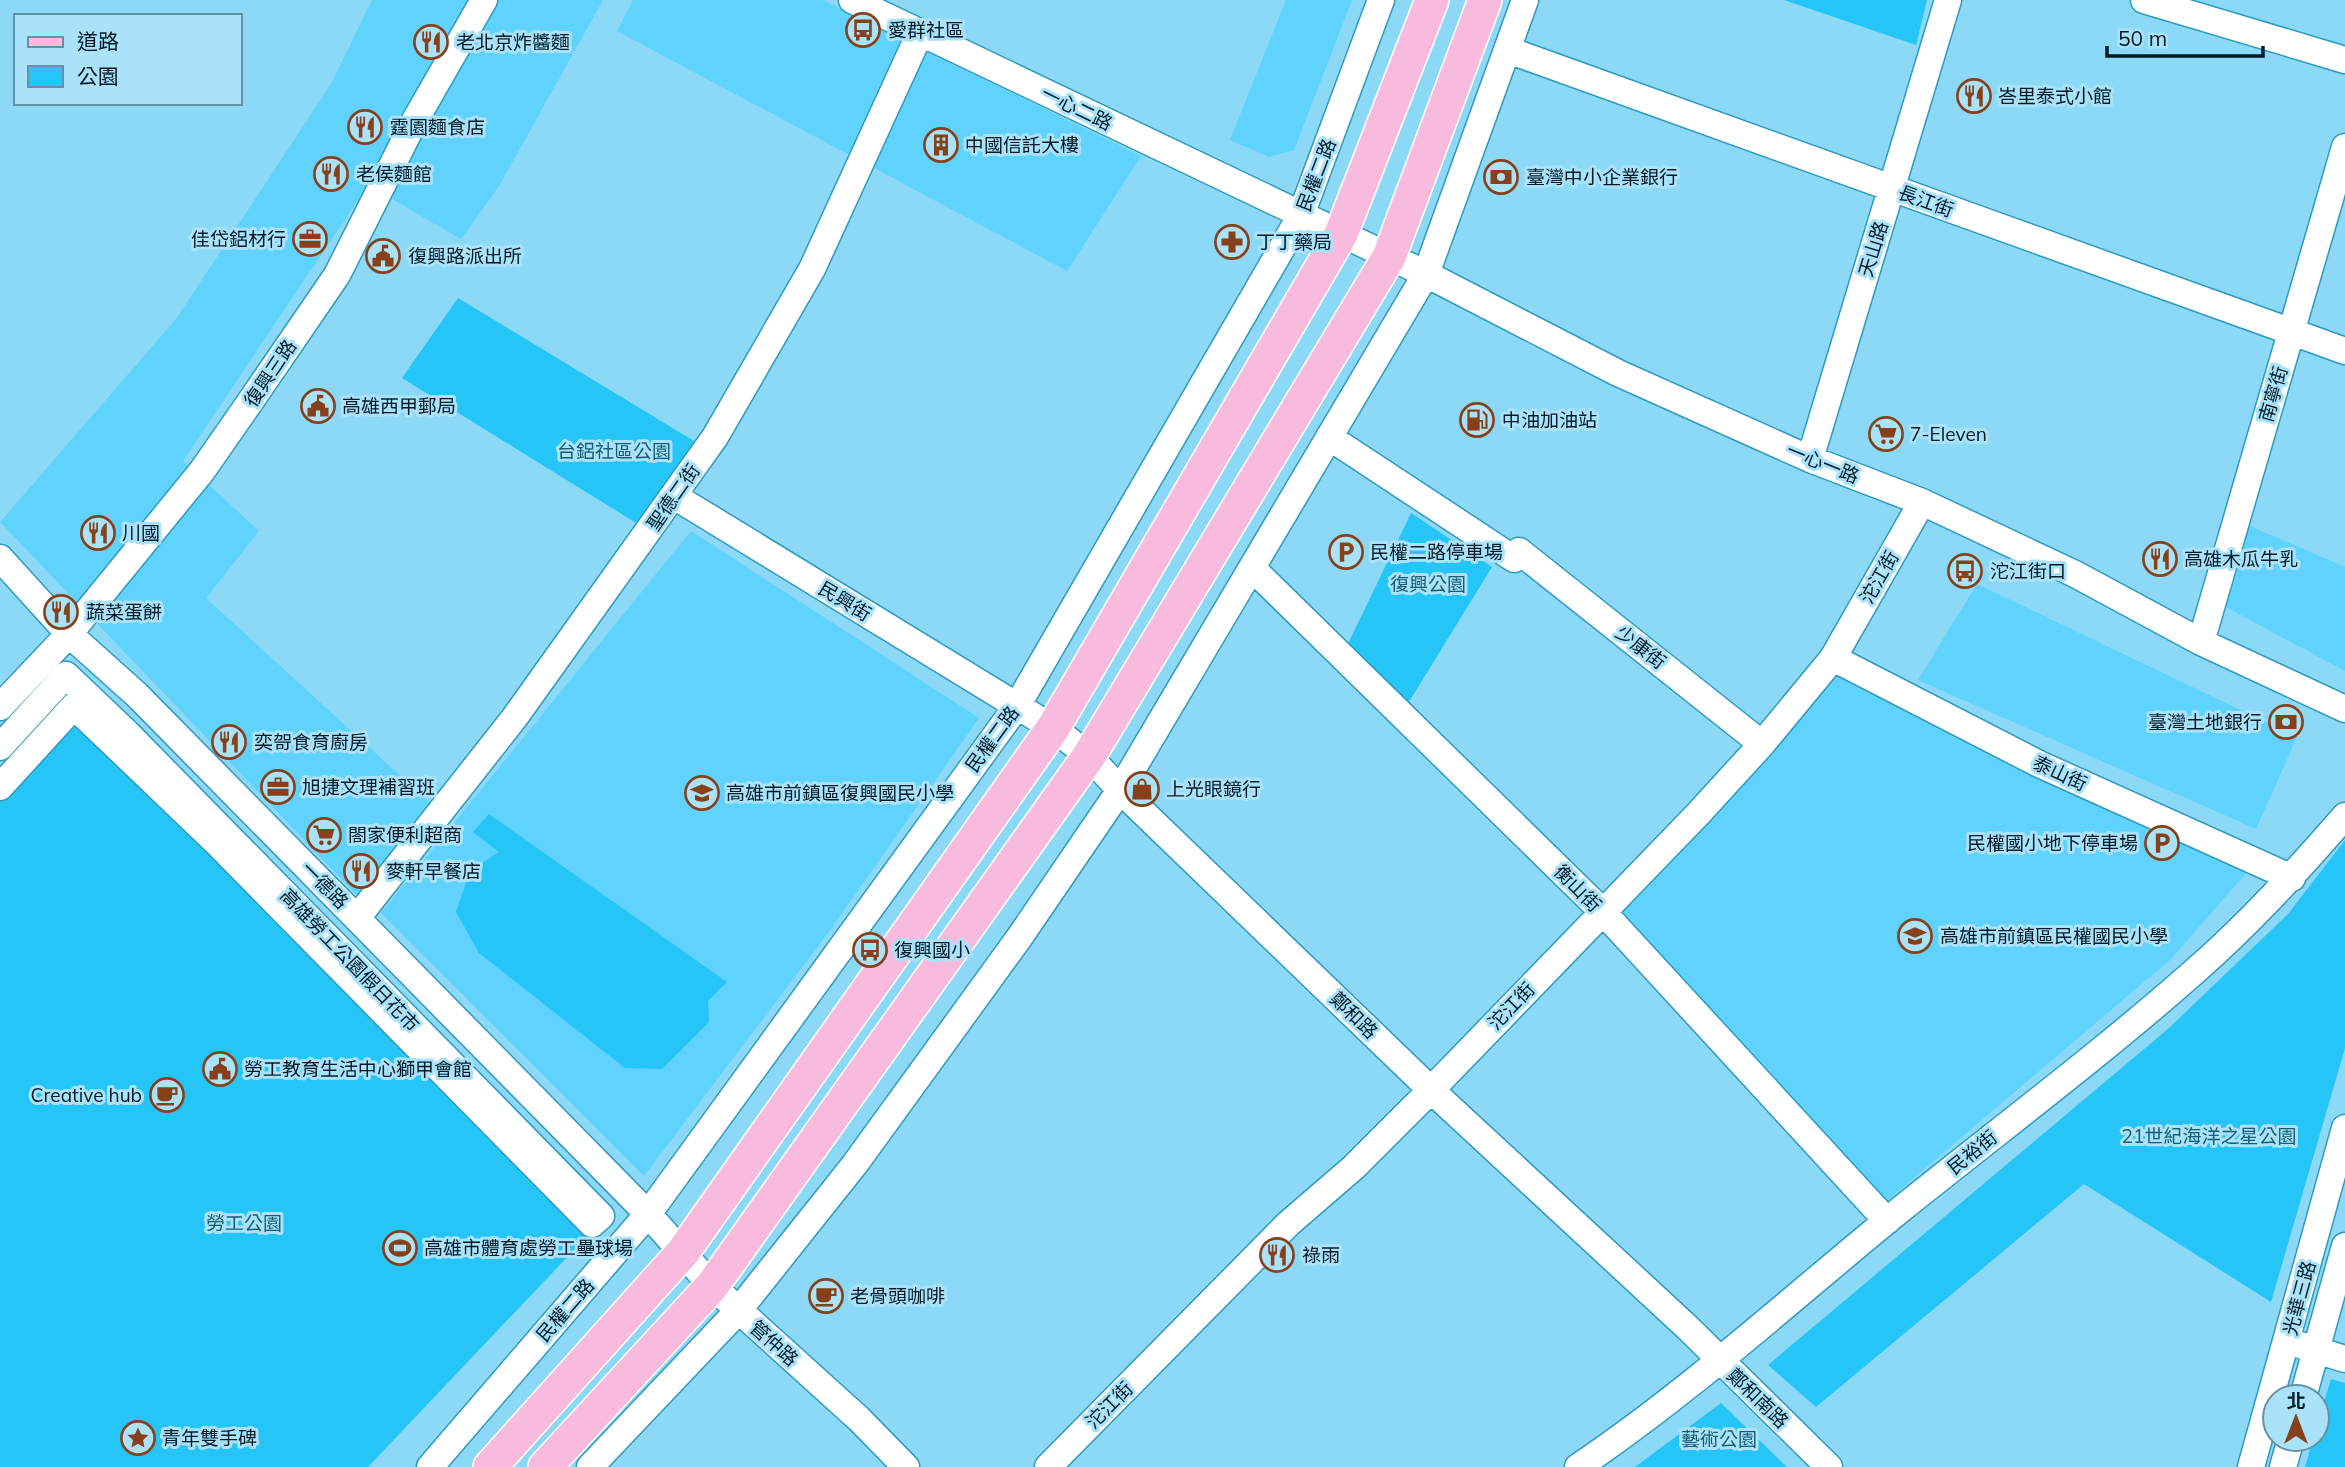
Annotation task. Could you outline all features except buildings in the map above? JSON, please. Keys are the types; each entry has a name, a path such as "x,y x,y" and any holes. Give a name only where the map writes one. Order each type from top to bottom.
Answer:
{"main road":[{"path":"490,1467 683,1252 1054,728 1341,234 1432,0"},
{"path":"545,1467 712,1286 1089,756 1389,257 1485,0"}],"street":[{"name":"復興三路","path":"0,707 69,634 202,471 337,275 414,121 484,0"},
{"name":"一心二路","path":"852,0 1301,215"},
{"name":"民權二路","path":"430,1467 648,1214 1017,706 1301,215 1381,0"},
{"path":"590,1467 738,1311 855,1164 1019,938 1120,790 1254,569 1426,274 1525,0"},
{"name":"天山路","path":"1810,459 1948,0"},
{"path":"2144,0 2345,60"},
{"name":"聖德二街","path":"357,918 515,717 715,437 812,269 920,33"},
{"name":"長江街","path":"1508,50 2345,351"},
{"name":"南寧街","path":"2201,642 2344,157"},
{"name":"一心一路","path":"1301,215 1426,274 1618,373 1810,459 1922,502 2075,574 2201,642 2345,709"},
{"name":"少康街","path":"1329,437 1516,555 1762,744"},
{"name":"民興街","path":"674,496 1017,706"},
{"name":"沱江街","path":"1048,1467 1288,1224 1354,1167 1431,1090 1762,744 1833,658 1922,502"},
{"name":"一德路","path":"0,558 69,634 137,695 648,1214"},
{"name":"衡山街","path":"1254,569 1603,912 1887,1221"},
{"name":"泰山街","path":"1833,658 2039,764 2292,878"},
{"name":"高雄勞工公園假日花市","path":"0,747 66,675 127,733 601,1216 592,1224 215,841 74,706 0,786"},
{"name":"鄭和路","path":"1017,706 1054,728 1089,756 1120,790 1431,1090 1688,1328"},
{"name":"民裕街","path":"1578,1467 1626,1435 1721,1361 1887,1221 2196,971 2292,878 2345,816"},
{"name":"光華三路","path":"2250,1467 2345,1128"},
{"name":"管仲路","path":"648,1214 712,1286 859,1419 906,1467"},
{"name":"光華三路","path":"2306,1383 2345,1247"},
{"name":"鄭和南路","path":"1688,1328 1829,1467"},
{"path":"2287,1341 2345,1359"}],"shaded area":[{"path":"372,0 603,0 499,186 461,239 368,185 183,461 259,531 206,598 430,803 359,897 0,522 176,319 331,84"},
{"path":"633,0 823,0 1141,156 1067,271 617,31"},
{"path":"1286,0 1352,0 1294,150 1269,157 1230,140"},
{"path":"2243,523 2345,567 2345,671 2222,605"},
{"name":"高雄市前鎮區復興國民小學","path":"691,531 979,718 831,929 644,1176 381,913"},
{"path":"1977,584 2297,737 2256,829 1918,680"},
{"name":"高雄市前鎮區民權國民小學","path":"1839,674 2248,871 2171,959 1883,1204 1617,913"}],"green space":[{"path":"1784,0 1927,0 1916,45"},
{"name":"台鋁社區公園","path":"458,298 694,441 641,526 402,378"},
{"name":"復興公園","path":"1411,513 1492,567 1402,713 1343,654"},
{"name":"勞工公園","path":"79,699 591,1232 368,1467 0,1467 0,784"},
{"path":"489,814 727,982 708,1001 709,1022 662,1069 625,1068 479,953 456,912 470,871 499,852 473,832"},
{"name":"21世紀海洋之星公園","path":"2345,840 2345,1048 2271,1302 2084,1184 1816,1407 1768,1365 2169,1028 2288,914"},
{"path":"2331,1379 2345,1383 2345,1467 2305,1467 2309,1453 2331,1453"},
{"name":"藝術公園","path":"1721,1403 1787,1467 1635,1467"}],"place":[{"name":"愛群社區","path":"863,30"},
{"name":"老北京炸醬麵","path":"431,42"},
{"name":"峇里泰式小館","path":"1974,96"},
{"name":"霆園麵食店","path":"365,127"},
{"name":"中國信託大樓","path":"941,145"},
{"name":"老侯麵館","path":"331,174"},
{"name":"臺灣中小企業銀行","path":"1501,177"},
{"name":"佳岱鋁材行","path":"310,239"},
{"name":"丁丁藥局","path":"1232,242"},
{"name":"復興路派出所","path":"383,256"},
{"name":"高雄西甲郵局","path":"318,406"},
{"name":"中油加油站","path":"1477,420"},
{"name":"7-Eleven","path":"1886,434"},
{"name":"川國","path":"98,533"},
{"name":"民權二路停車場","path":"1346,552"},
{"name":"高雄木瓜牛乳","path":"2160,559"},
{"name":"沱江街口","path":"1965,571"},
{"name":"蔬菜蛋餅","path":"61,612"},
{"name":"臺灣土地銀行","path":"2286,722"},
{"name":"奕哿食育廚房","path":"229,742"},
{"name":"旭捷文理補習班","path":"278,787"},
{"name":"上光眼鏡行","path":"1142,789"},
{"name":"高雄市前鎮區復興國民小學","path":"702,793"},
{"name":"閤家便利超商","path":"324,835"},
{"name":"民權國小地下停車場","path":"2162,843"},
{"name":"麥軒早餐店","path":"361,871"},
{"name":"高雄市前鎮區民權國民小學","path":"1915,936"},
{"name":"復興國小","path":"870,950"},
{"name":"勞工教育生活中心獅甲會館","path":"220,1069"},
{"name":"Creative hub","path":"167,1095"},
{"name":"高雄市體育處勞工壘球場","path":"400,1248"},
{"name":"祿雨","path":"1277,1255"},
{"name":"老骨頭咖啡","path":"826,1296"},
{"name":"青年雙手碑","path":"138,1438"}]}
